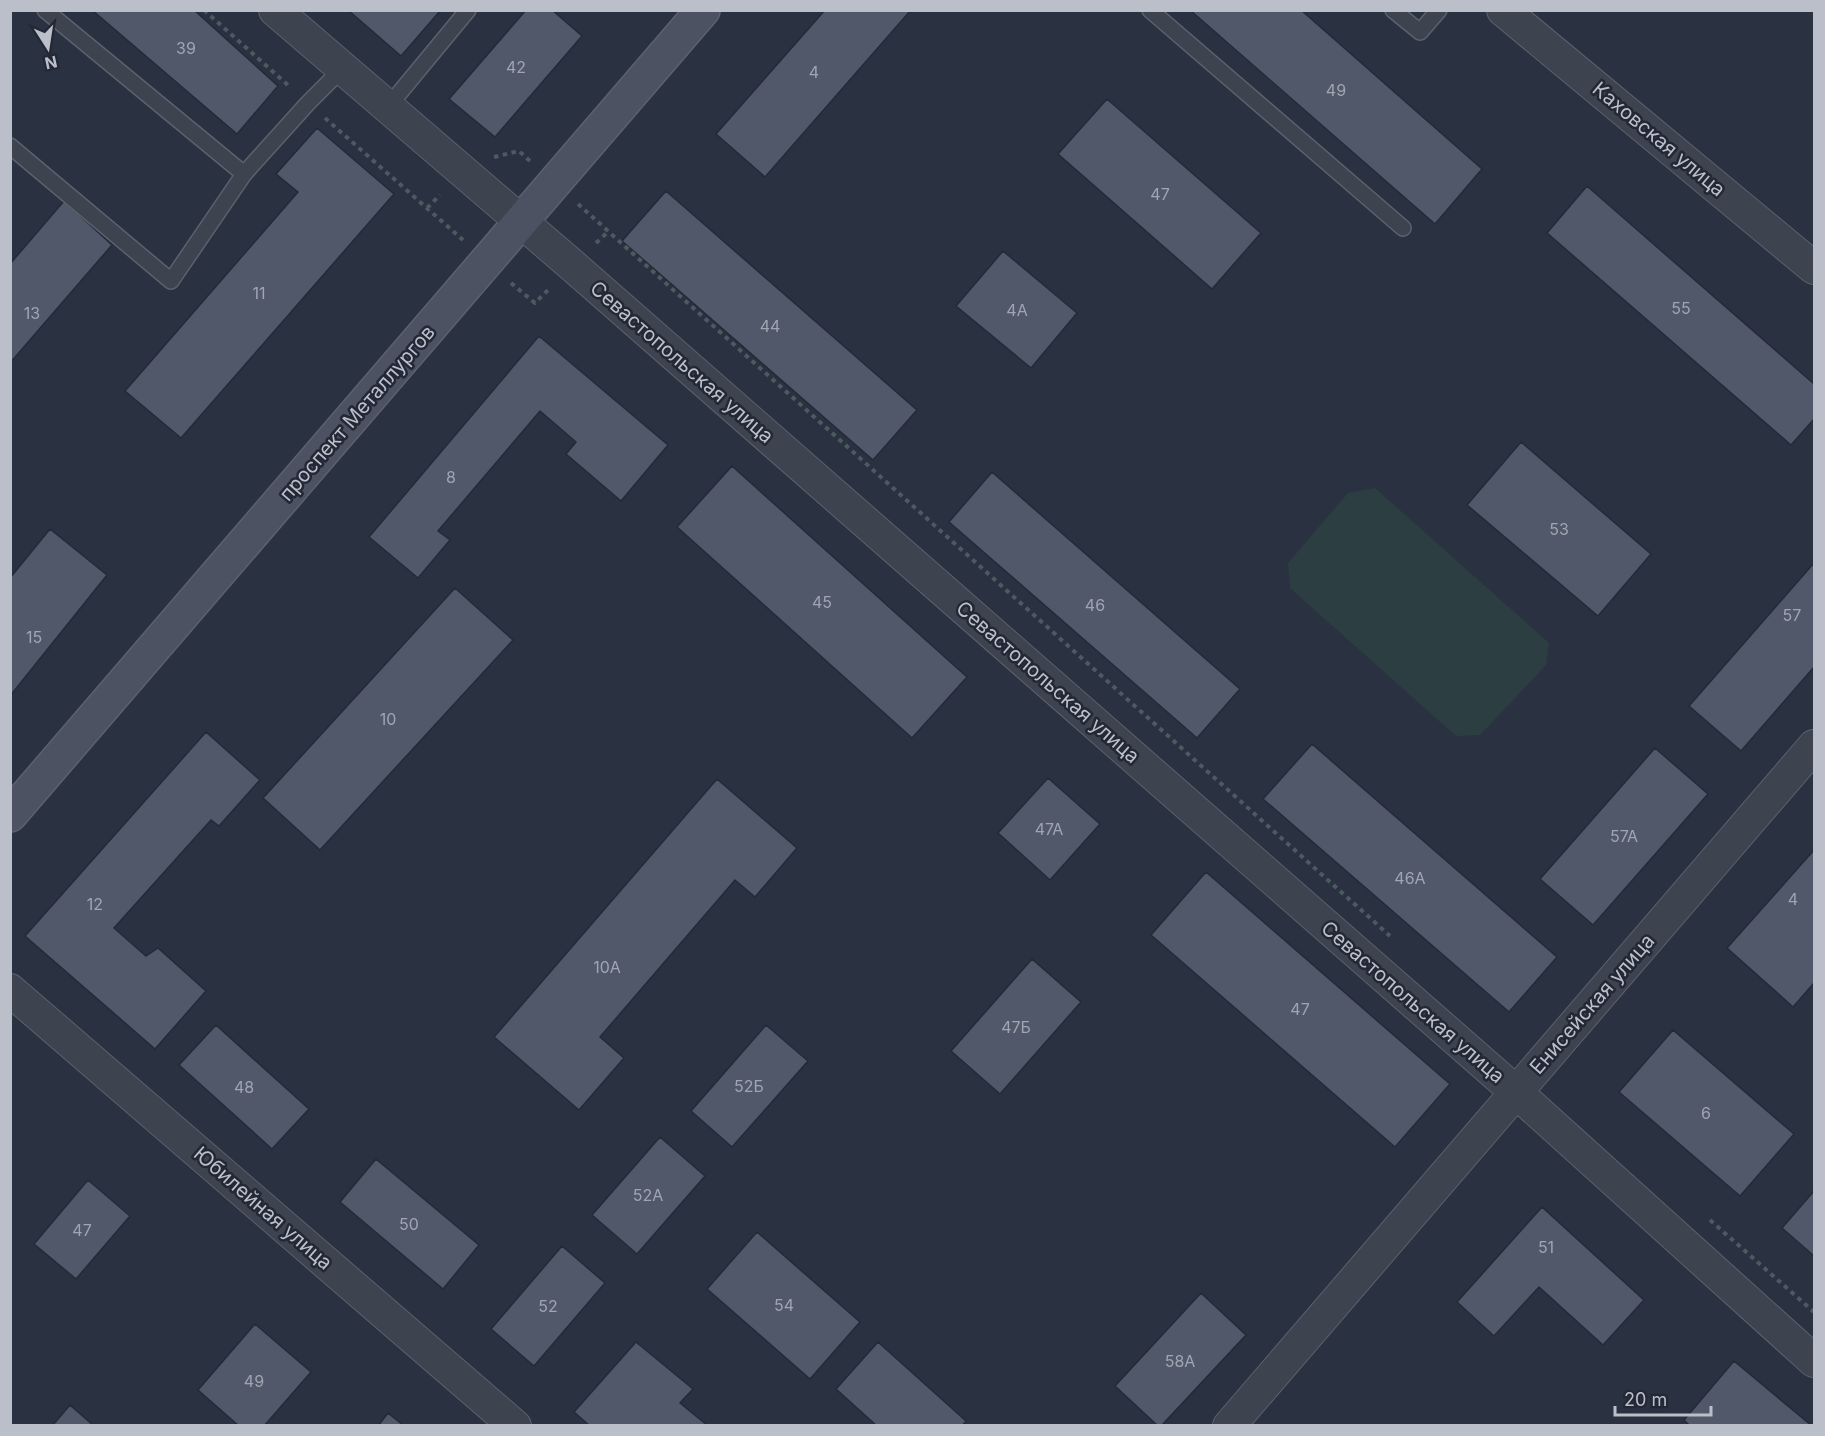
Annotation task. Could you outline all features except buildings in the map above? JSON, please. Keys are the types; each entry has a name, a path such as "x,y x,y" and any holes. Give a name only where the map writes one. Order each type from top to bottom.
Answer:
{"street":[{"name":"Севастопольская улица","path":"275,10 573,266 1516,1092 1815,1361"},
{"name":"проспект Металлургов","path":"10,815 703,10"},
{"name":"Каховская улица","path":"1503,10 1815,268"},
{"name":"Енисейская улица","path":"1229,1425 1815,746"},
{"name":"Юбилейная улица","path":"10,990 515,1425"}],"lane":[{"path":"45,10 244,174"},
{"path":"387,108 468,10"},
{"path":"1150,10 1403,228"},
{"path":"1393,10 1420,32 1439,10"},
{"path":"10,146 171,281 244,174 342,69"}],"path":[{"path":"204,10 534,303 609,231"},
{"path":"491,157 519,151 555,182 1396,940"},
{"path":"1707,1218 1815,1312"}],"shaded area":[{"path":"1375,488 1549,643 1546,665 1480,735 1456,736 1290,588 1288,563 1348,493"}]}
